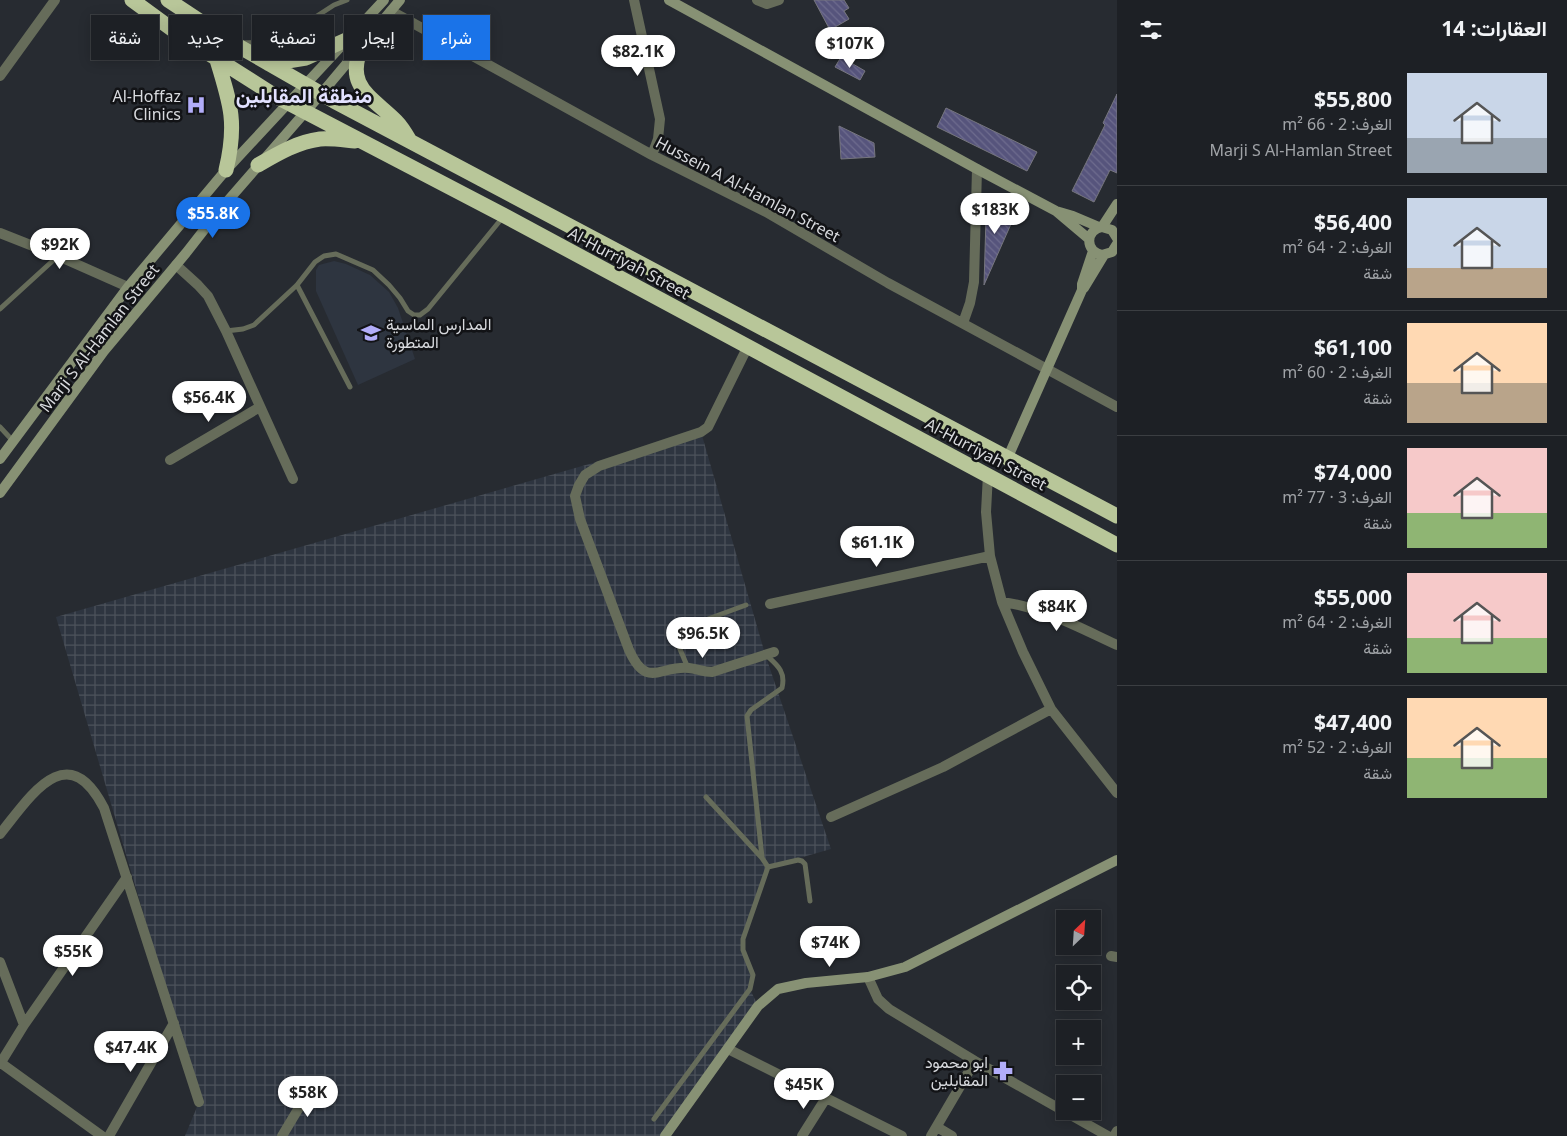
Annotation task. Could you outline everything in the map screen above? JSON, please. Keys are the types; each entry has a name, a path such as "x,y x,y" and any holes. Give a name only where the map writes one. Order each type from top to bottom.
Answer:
{"highway":[{"name":"Al-Hurriyah Street","path":"132,0 169,26"},
{"name":"Al-Hurriyah Street","path":"168,0 191,15"},
{"path":"268,64 306,58 344,41"},
{"name":"Al-Hurriyah Street","path":"242,48 306,86 1117,516"},
{"name":"Al-Hurriyah Street","path":"217,60 304,112 505,216 1117,545"},
{"path":"217,60 232,115 233,134 226,170"},
{"path":"358,60 358,83 362,90 398,123 411,142"},
{"path":"258,165 301,143 321,139 360,141"}],"street":[{"path":"0,76 55,0"},
{"name":"Marji S Al-Hamlan Street","path":"370,15 384,0"},
{"name":"Marji S Al-Hamlan Street","path":"388,15 400,0"},
{"path":"634,0 660,119 658,139 652,155"},
{"path":"670,0 1056,211 1109,228 1117,236 1114,250 1082,290"},
{"path":"757,0 767,4 779,0"},
{"name":"Hussein A Al-Hamlan Street","path":"391,11 652,155 766,212 888,283 1117,407"},
{"name":"Marji S Al-Hamlan Street","path":"0,459 128,287 226,170 306,86 344,42"},
{"name":"Marji S Al-Hamlan Street","path":"0,493 104,351 258,165 350,60"},
{"path":"963,323 970,303 974,282 977,169"},
{"path":"1110,256 1093,251 1089,239 1093,231 1101,227 1117,204"},
{"path":"1056,211 1089,239"},
{"path":"0,233 128,287"},
{"path":"1008,457 1082,290 1083,280 1093,251"},
{"path":"176,265 208,296 226,331 293,479"},
{"path":"748,346 708,427 700,432 599,466 585,476 575,496 588,542 633,660 640,669 652,673 688,668 712,672 769,653"},
{"path":"170,460 260,407"},
{"path":"988,474 986,512 990,556 1002,602 1023,652 1051,708 1117,793"},
{"path":"770,604 990,556"},
{"path":"1002,602 1020,604 1035,609 1117,645"},
{"path":"831,817 943,767 1051,708"},
{"path":"0,834 32,794 45,782 65,774 74,776 89,784 101,801 199,1102"},
{"path":"666,1136 758,1006 778,989 806,982 868,977 905,967 1117,860"},
{"path":"102,1136 0,1064 24,1025 127,877"},
{"path":"0,962 24,1025"},
{"path":"868,977 878,999 884,1004 975,1061 1108,1136"},
{"path":"109,1136 174,1023"},
{"path":"728,1049 902,1136"},
{"path":"952,1136 934,1131 975,1061"},
{"path":"282,1136 312,1086"},
{"path":"802,1136 826,1098"},
{"path":"1114,1136 1117,1131"}],"lane":[{"path":"242,42 278,40 334,5 347,0"},
{"path":"226,331 243,329 254,325 297,285 315,262 324,256 336,254 373,270 395,291 408,311 414,315 420,314 428,309 505,216"},
{"path":"0,308 58,256"},
{"path":"297,285 350,387"},
{"path":"0,427 13,441"},
{"path":"688,668 677,642 683,630 689,626 746,605"},
{"path":"762,858 748,716 751,710 782,688 784,678 769,653"},
{"path":"706,797 768,867"},
{"path":"768,867 798,860 802,861 805,864 810,901"},
{"path":"654,1119 750,989 753,975 742,950 743,939 768,867"}],"shaded area":[{"name":"المدارس الماسية المتطورة","path":"334,261 346,264 370,275 389,292 398,308 415,359 358,385 316,291 316,270 319,265"},
{"path":"701,432 765,654 831,849 768,867 743,939 743,950 753,975 750,989 758,1006 665,1136 185,1136 199,1102 56,617"}],"building":[{"path":"814,0 844,0 849,8 844,11 849,19 830,30"},
{"path":"841,57 865,71 860,80 835,67"},
{"path":"1117,94 1117,173 1110,170 1094,202 1072,191 1105,125 1103,123"},
{"path":"946,108 1037,152 1027,171 937,127"},
{"path":"839,126 874,143 875,157 841,159"},
{"path":"992,204 1015,215 984,285 986,218"}],"place":[{"name":"Al-Hoffaz Clinics","path":"196,105"},
{"name":"المدارس الماسية المتطورة","path":"371,333"},
{"name":"ابو محمود المقابلين","path":"1003,1071"}],"district":[{"name":"منطقة المقابلين","path":"304,95"}]}
